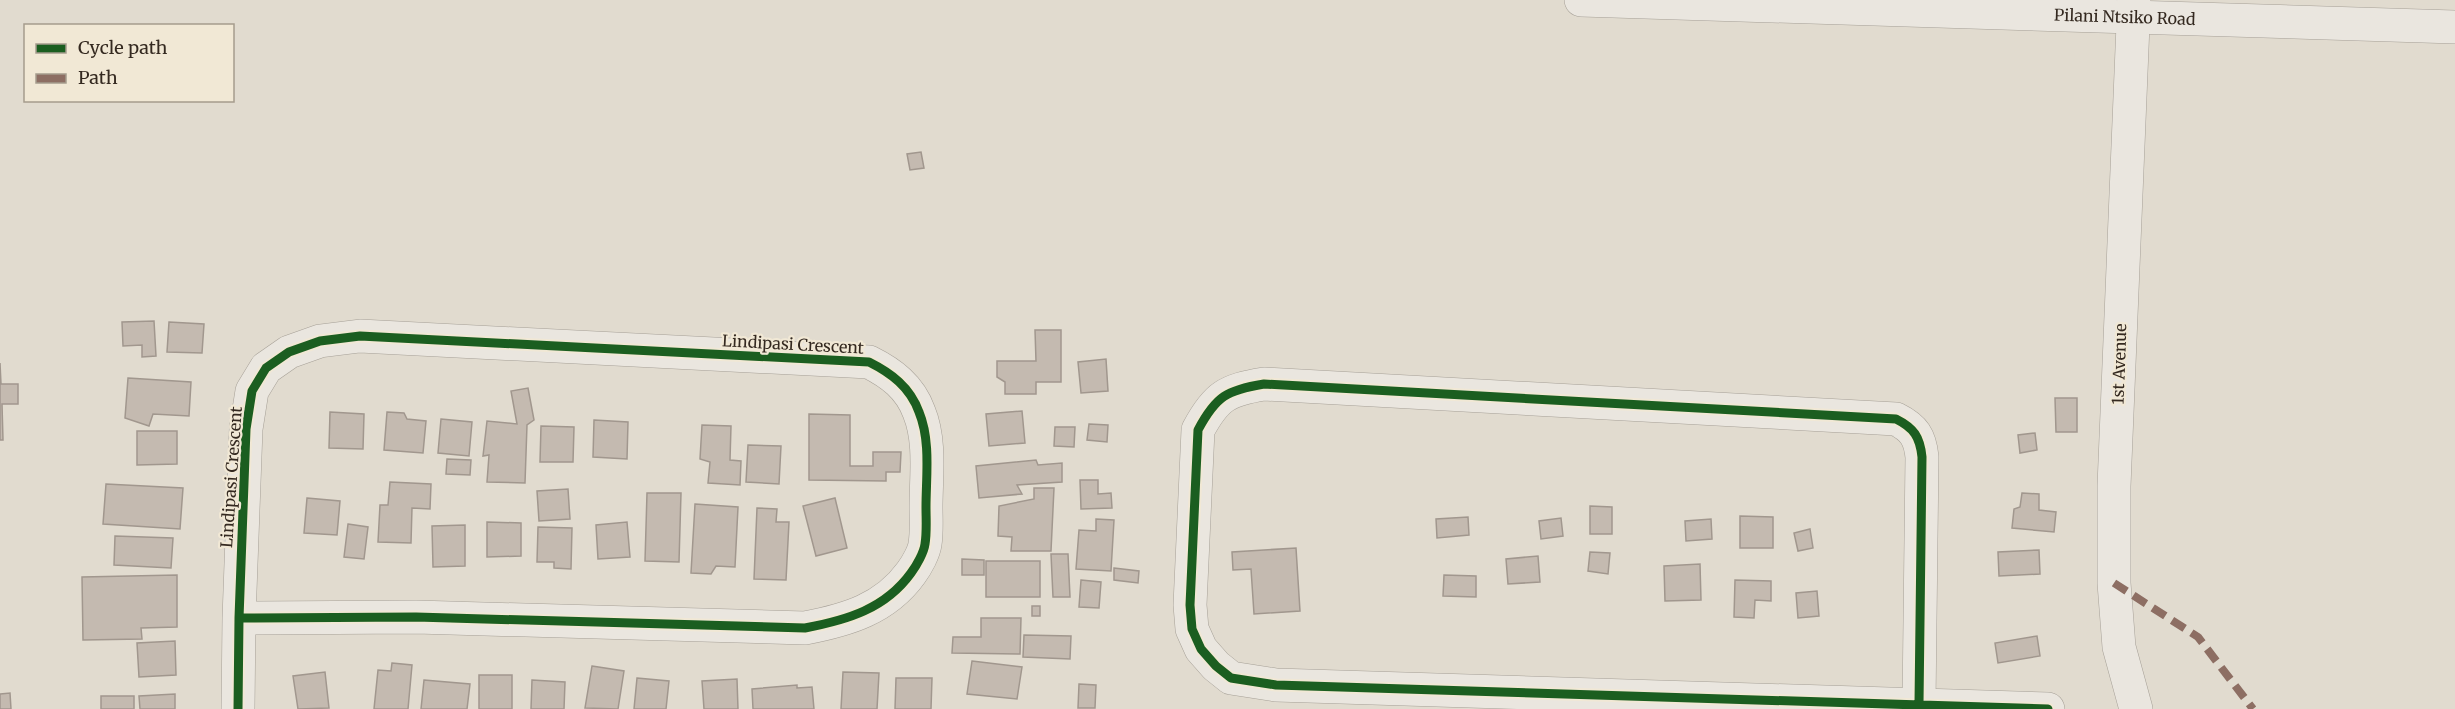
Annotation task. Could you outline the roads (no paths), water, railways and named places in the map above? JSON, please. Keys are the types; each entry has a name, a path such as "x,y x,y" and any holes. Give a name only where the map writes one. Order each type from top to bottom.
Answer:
{"street":[{"name":"Pilani Ntsiko Road","path":"1581,0 2134,9 2455,27"},
{"name":"1st Avenue","path":"2134,9 2114,497 2114,583 2119,646 2136,709"},
{"name":"Lindipasi Crescent","path":"238,709 239,618 246,429 252,392 266,368 289,352 320,341 360,336 869,362 890,373 904,386 920,412 927,452 925,545 912,572 896,590 869,610 842,621 805,628 416,617 239,618"},
{"path":"1919,704 1922,457 1920,440 1909,425 1896,419 1264,384 1227,393 1210,409 1198,430 1190,604 1192,629 1201,649 1231,678 1275,685 2048,709"}]}
